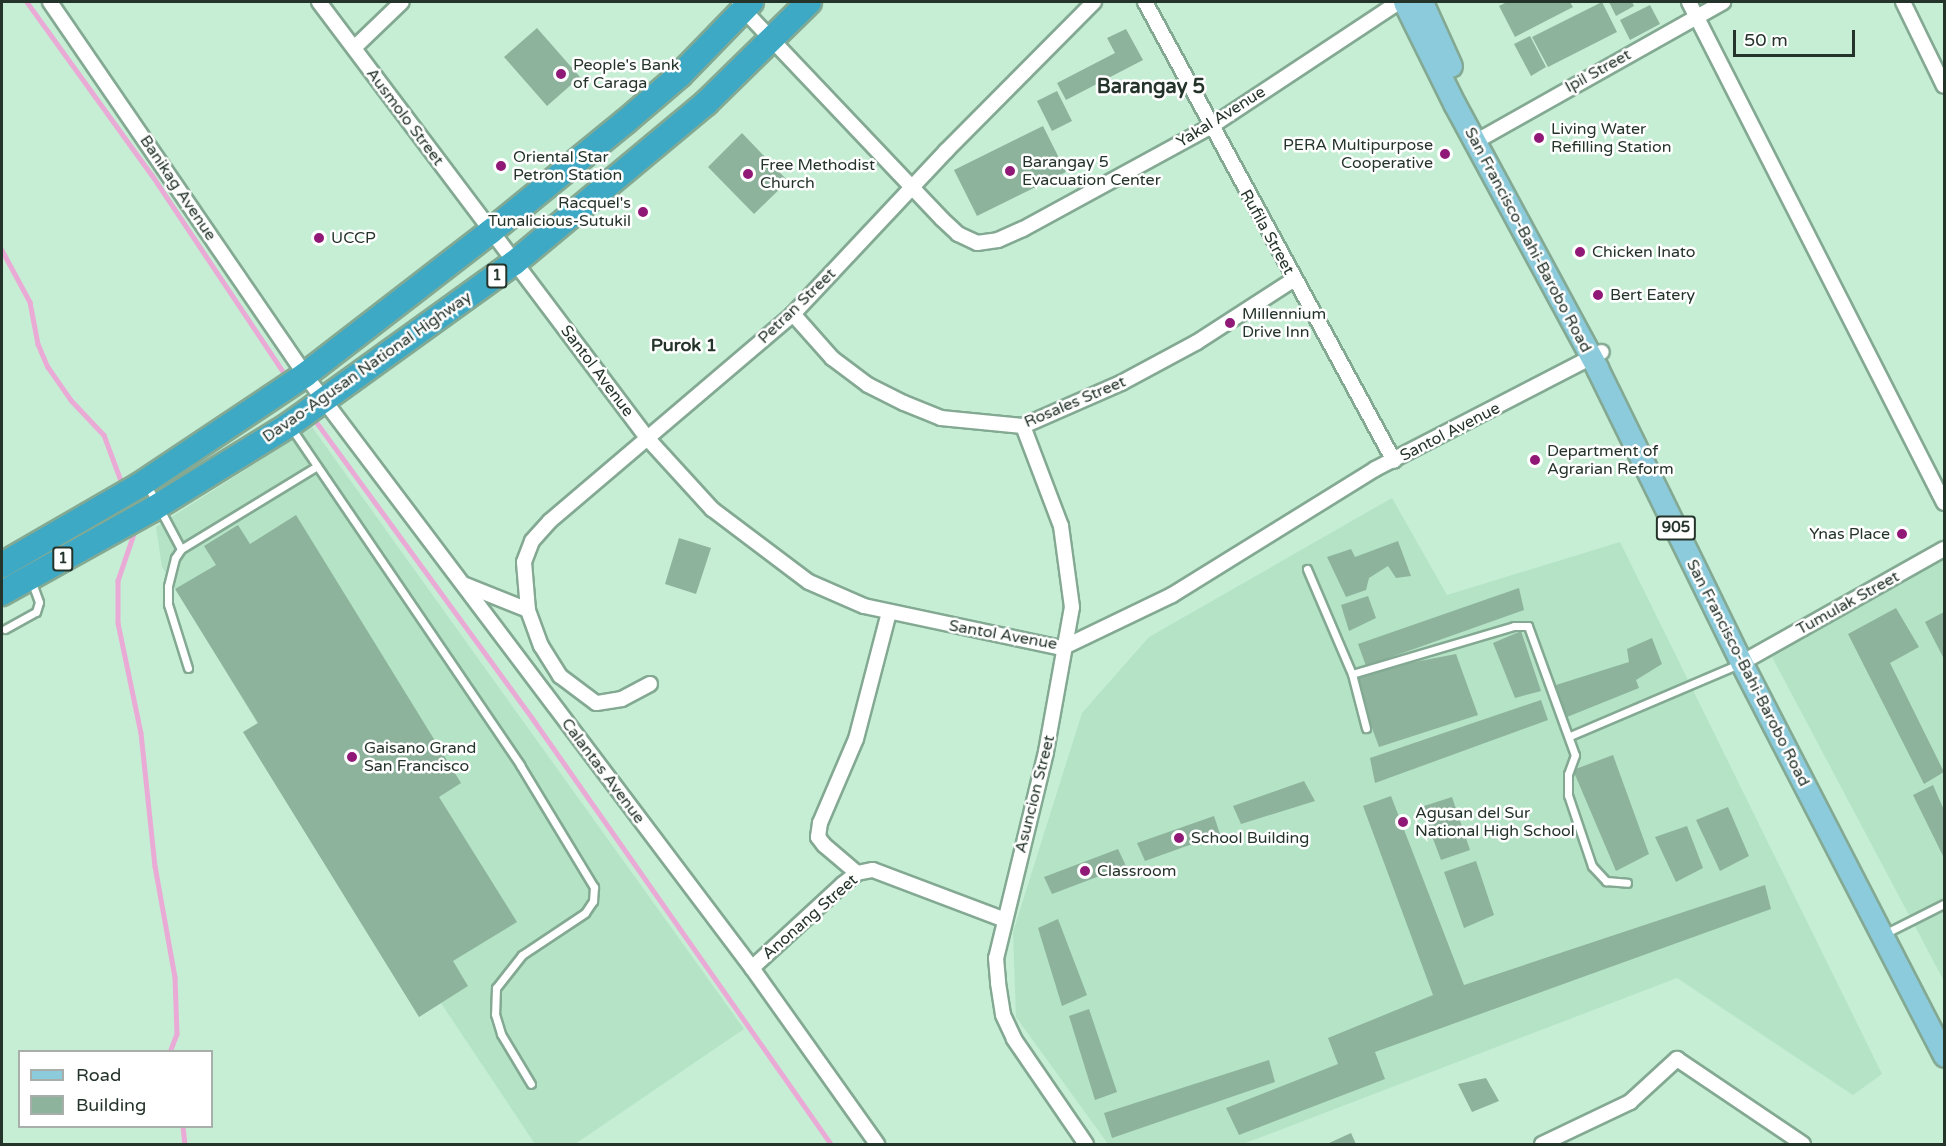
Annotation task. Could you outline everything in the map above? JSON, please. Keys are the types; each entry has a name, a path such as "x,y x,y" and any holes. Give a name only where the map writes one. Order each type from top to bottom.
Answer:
{"highway":[{"name":"Davao-Agusan National Highway","path":"2,593 156,508 325,401 514,263 706,103 808,2"},
{"name":"Davao-Agusan National Highway","path":"10,561 142,483 305,375 490,232 680,75 743,4"},
{"path":"388,310 410,338"}],"main road":[{"name":"San Francisco-Bahi-Barobo Road","path":"1404,2 1597,355 1944,1056"},
{"name":"San Francisco-Bahi-Barobo Road","path":"1422,2 1480,139"},
{"name":"San Francisco-Bahi-Barobo Road","path":"1747,660 1944,1030"}],"street":[{"name":"Banikag Avenue","path":"51,2 325,401"},
{"name":"Ausmolo Street","path":"319,2 514,263"},
{"path":"354,48 402,2"},
{"name":"Petran Street","path":"650,684 606,704 586,700 571,688 548,660 528,610 524,562 532,542 550,521 794,314 1094,2"},
{"name":"Rufila Street","path":"1144,2 1293,280 1394,461"},
{"name":"Yakal Avenue","path":"743,4 958,234 977,243 998,240 1210,127 1399,2"},
{"path":"1689,2 1944,504"},
{"name":"Ipil Street","path":"1480,139 1723,2"},
{"path":"1903,2 1944,86"},
{"name":"Santol Avenue","path":"514,263 648,439 712,509 809,582 864,606 1062,648 1172,595 1394,461 1597,355"},
{"name":"Rosales Street","path":"794,314 832,358 868,385 904,403 941,418 1023,426 1121,383 1197,342 1293,280"},
{"name":"Calantas Avenue","path":"325,401 752,968 877,1144"},
{"name":"Asuncion Street","path":"1023,426 1060,526 1070,577 1072,607 1062,648 1046,752 996,958 1003,1014 1014,1039 1086,1144"},
{"name":"Tumulak Street","path":"1747,660 1944,549"},
{"path":"464,584 528,610"},
{"path":"857,873 824,845 818,837 820,823 856,739 889,612"},
{"name":"Anonang Street","path":"752,968 857,873 873,870 891,874 1005,920"},
{"path":"1542,1144 1630,1102 1677,1059 1803,1144"}],"lane":[{"path":"289,424 520,765 594,887 592,901 585,913 522,955 496,988 495,1014 501,1034 531,1084"},
{"path":"188,668 168,604 171,570 182,549 317,466"},
{"path":"142,483 182,549"},
{"path":"6,629 36,612 39,602 30,578 10,561"},
{"path":"1307,569 1352,674 1366,728"},
{"path":"1352,674 1514,626 1528,626 1575,754 1568,774 1568,795 1592,866 1606,880 1627,884"},
{"path":"1570,736 1747,660"},
{"path":"1892,930 1944,904"}],"shaded area":[{"path":"312,427 744,1029 575,1144 535,1144 441,1003 419,1017 243,732 257,723 162,567 156,527"},
{"name":"Agusan del Sur National High School","path":"1392,498 1447,595 1620,542 1882,1074 1853,1095 1677,978 1243,1144 1108,1144 1016,1017 1013,932 1082,713 1149,637"},
{"path":"1944,560 1944,981 1772,657"}],"building":[{"path":"1507,2 1570,2 1573,7 1515,37 1499,6"},
{"path":"1602,2 1617,32 1548,67 1532,37"},
{"path":"1609,2 1632,2 1634,6 1616,16"},
{"path":"1650,5 1660,24 1630,40 1620,20"},
{"path":"537,28 580,77 547,106 504,57"},
{"path":"1126,29 1143,60 1066,100 1057,83 1115,53 1107,38"},
{"path":"1530,36 1546,67 1531,76 1514,44"},
{"path":"1057,91 1072,121 1052,131 1037,101"},
{"name":"Barangay 5 Evacuation Center","path":"1043,126 1066,172 977,216 954,170"},
{"name":"Free Methodist Church","path":"742,133 788,181 754,214 708,167"},
{"name":"Gaisano Grand San Francisco","path":"296,515 461,783 439,797 517,922 453,961 468,986 419,1017 243,732 258,723 175,589 216,565 204,546 238,525 250,544"},
{"path":"679,538 711,548 696,594 665,584"},
{"path":"1398,541 1411,576 1396,578 1388,566 1369,578 1366,590 1346,597 1327,557 1351,549 1355,557"},
{"path":"1519,588 1524,610 1366,666 1358,644"},
{"path":"1368,596 1376,618 1349,631 1341,605"},
{"path":"1896,608 1919,647 1890,663 1944,772 1924,784 1848,634"},
{"path":"1944,612 1944,659 1925,622"},
{"path":"1521,631 1541,691 1515,698 1493,643"},
{"path":"1652,638 1662,664 1636,680 1639,688 1567,717 1556,685 1629,662 1627,649"},
{"path":"1456,654 1478,715 1379,747 1352,674"},
{"path":"1541,700 1548,720 1375,783 1370,758"},
{"path":"1613,755 1649,854 1616,871 1573,770"},
{"path":"1304,781 1315,801 1241,824 1233,806"},
{"path":"1933,785 1944,810 1944,858 1913,795"},
{"path":"1391,796 1464,985 1765,885 1771,909 1375,1052 1385,1079 1239,1135 1226,1108 1338,1064 1328,1038 1433,995 1363,806"},
{"path":"1452,797 1470,850 1441,860 1421,807"},
{"path":"1728,807 1749,856 1720,871 1696,820"},
{"name":"School Building","path":"1214,816 1220,834 1145,861 1137,843"},
{"path":"1687,826 1703,868 1676,882 1655,837"},
{"name":"Classroom","path":"1118,849 1126,866 1052,894 1044,877"},
{"path":"1476,861 1494,915 1464,928 1444,872"},
{"path":"1058,919 1087,995 1062,1006 1038,928"},
{"path":"1089,1009 1117,1092 1095,1100 1069,1016"},
{"path":"1269,1060 1275,1082 1112,1138 1104,1113"},
{"path":"1486,1078 1499,1101 1472,1112 1458,1084"},
{"path":"1351,1133 1356,1144 1327,1144"}],"waterway":[{"path":"27,2 152,175 288,379"},
{"path":"2,250 30,302 38,344 48,367 71,400 104,435 123,486"},
{"path":"312,416 535,722 831,1144"},
{"path":"136,528 118,581 118,623 141,733 155,866 175,977 177,1034 171,1050"},
{"path":"183,1128 185,1144"}],"place":[{"name":"People's Bank of Caraga","path":"561,74"},
{"name":"Living Water Refilling Station","path":"1539,138"},
{"name":"PERA Multipurpose Cooperative","path":"1445,154"},
{"name":"Oriental Star Petron Station","path":"501,166"},
{"name":"Barangay 5 Evacuation Center","path":"1010,171"},
{"name":"Free Methodist Church","path":"748,174"},
{"name":"Racquel's Tunalicious-Sutukil","path":"643,212"},
{"name":"UCCP","path":"319,238"},
{"name":"Chicken Inato","path":"1580,252"},
{"name":"Bert Eatery","path":"1598,295"},
{"name":"Millennium Drive Inn","path":"1230,323"},
{"name":"Department of Agrarian Reform","path":"1535,460"},
{"name":"Ynas Place","path":"1902,534"},
{"name":"Gaisano Grand San Francisco","path":"352,757"},
{"name":"Agusan del Sur National High School","path":"1403,822"},
{"name":"School Building","path":"1179,838"},
{"name":"Classroom","path":"1085,871"}],"district":[{"name":"Barangay 5","path":"1151,87"},
{"name":"Purok 1","path":"684,345"}]}
